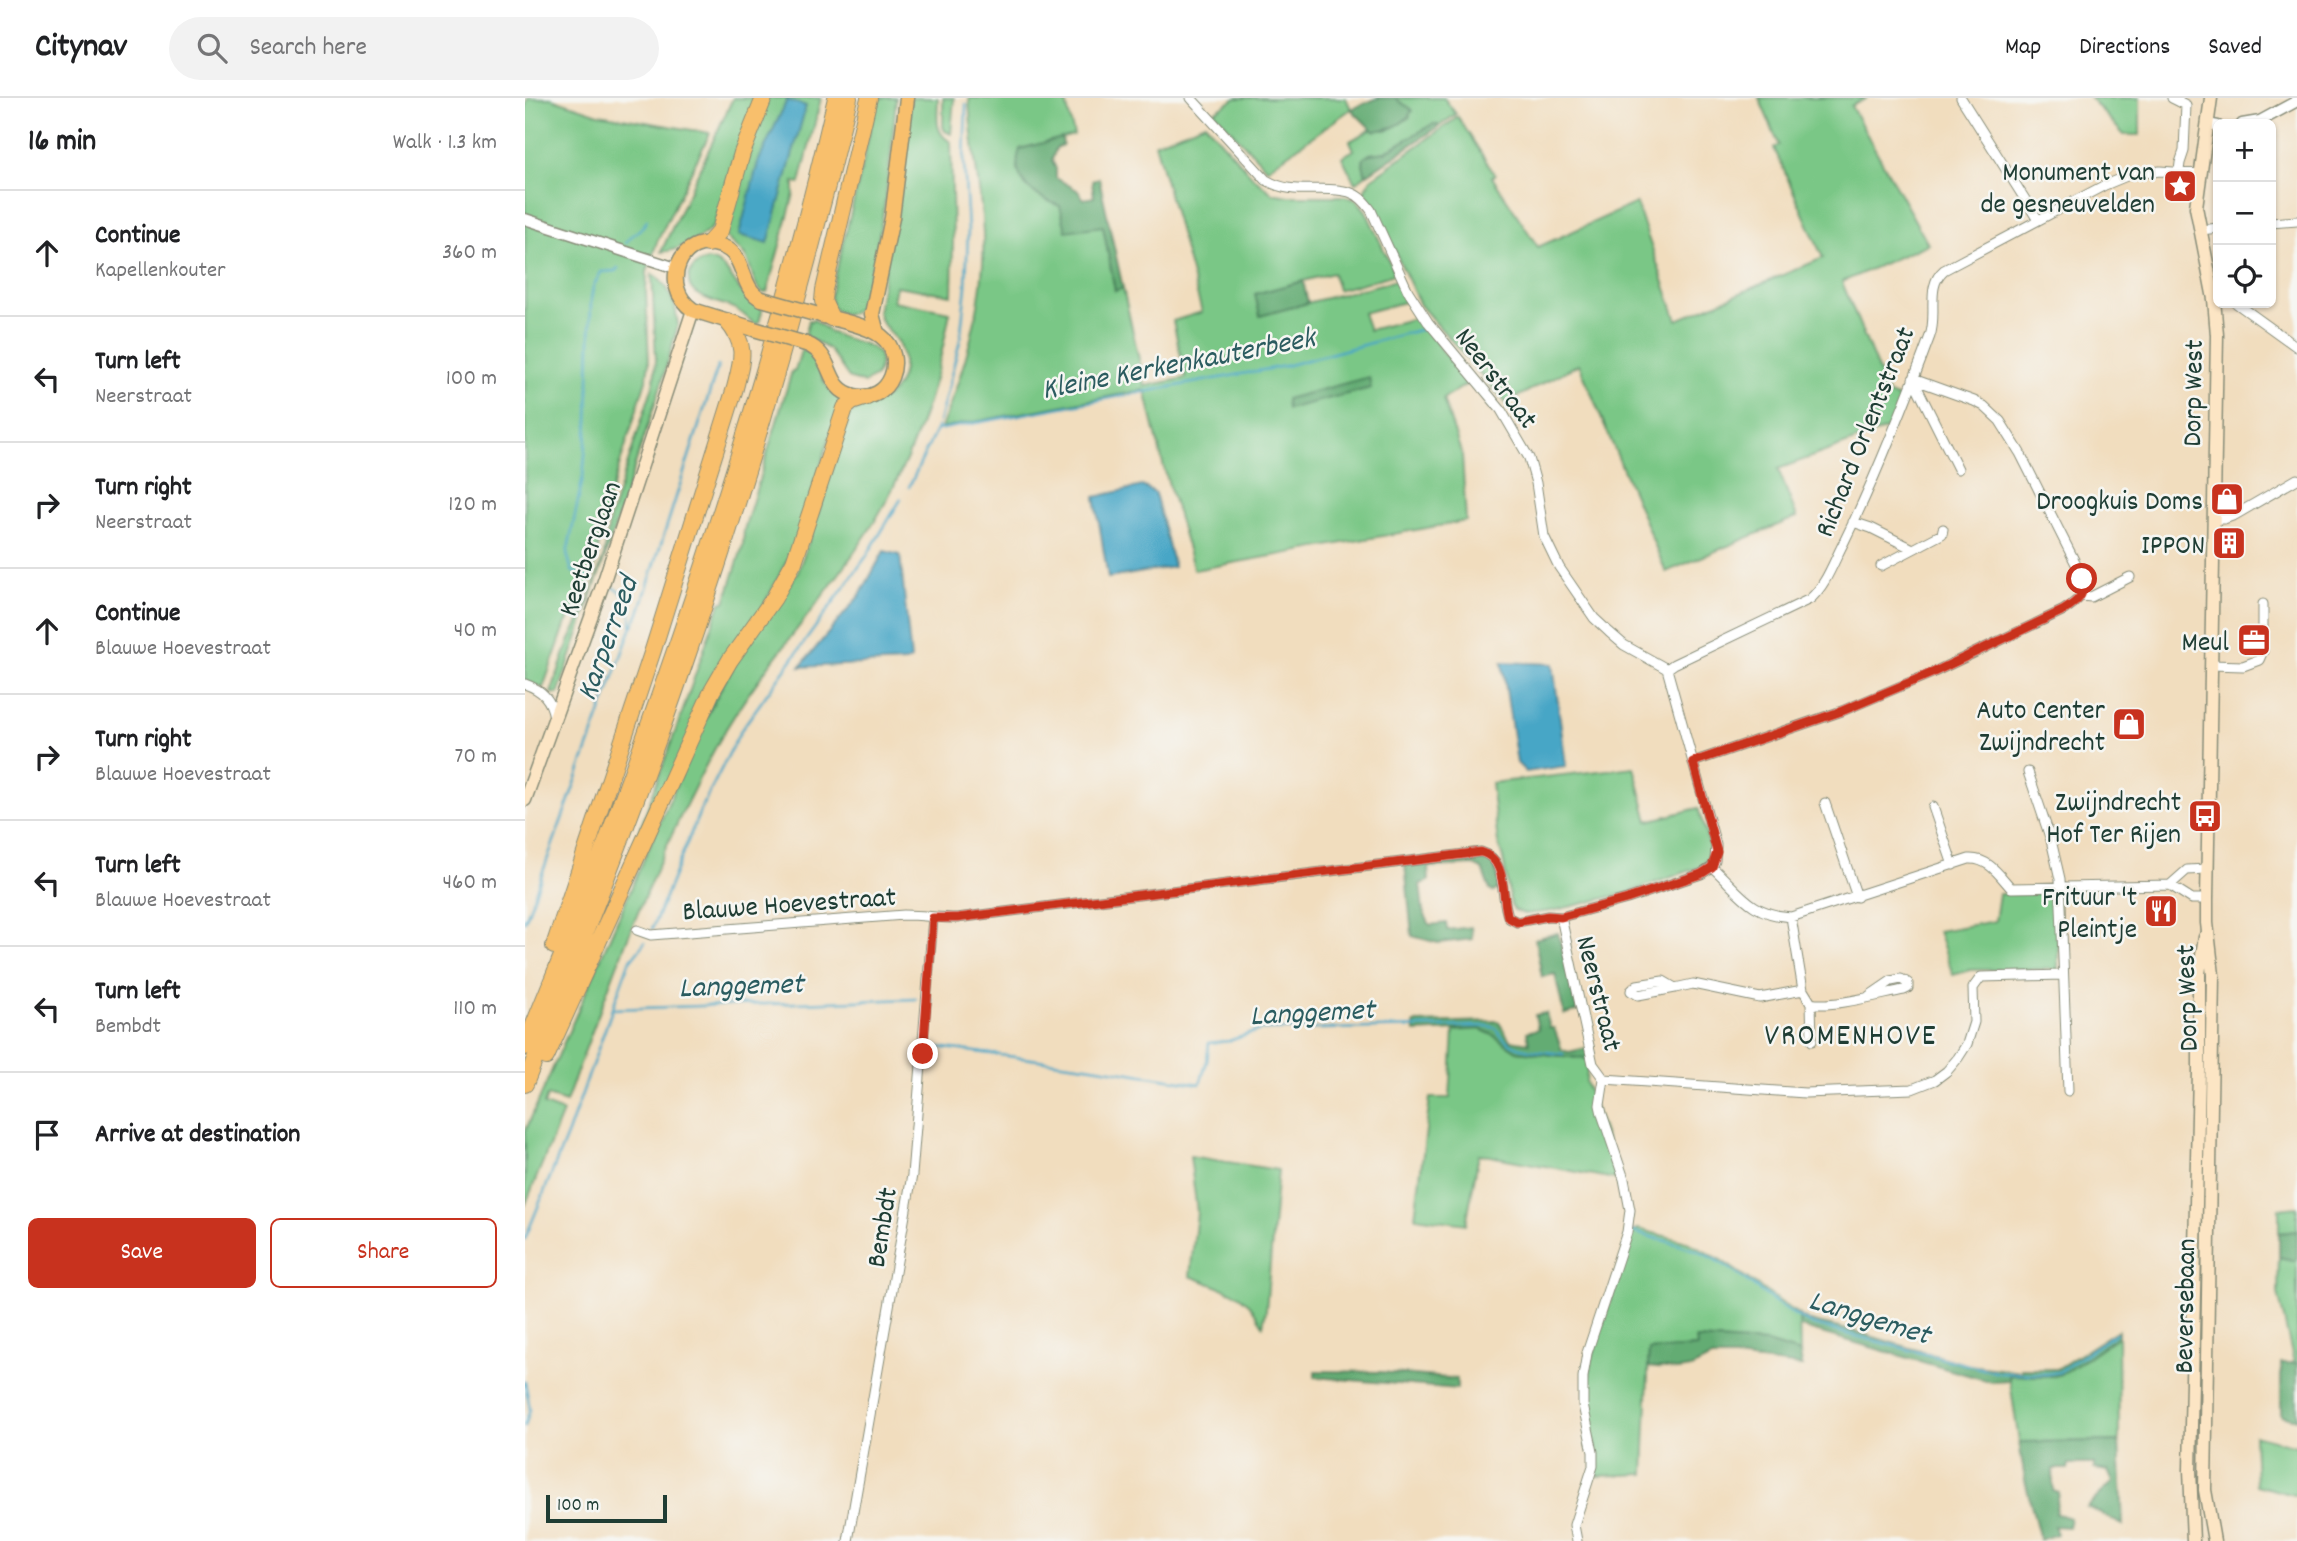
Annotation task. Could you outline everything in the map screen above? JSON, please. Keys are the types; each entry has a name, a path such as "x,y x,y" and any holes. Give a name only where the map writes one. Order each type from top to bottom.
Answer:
{"highway":[{"path":"708,244 720,231 742,153 764,98"},
{"path":"525,1047 635,764 715,530 782,308 836,98"},
{"path":"525,1084 652,756 720,560 782,355 849,98"},
{"path":"831,318 823,301 824,290 869,98"},
{"path":"850,324 863,311 878,258 892,180 900,98"},
{"path":"877,333 872,314 892,218 907,98"},
{"path":"525,1092 534,1083 712,691 730,660 774,598 794,562 845,408 852,402 867,397 881,392 893,376 895,365 890,344 877,333 754,295 748,289 738,259 730,250 708,244 686,252 676,268 676,288 680,298 693,310 819,350 837,386 853,396 867,397"},
{"path":"538,1014 538,990 610,781 735,388 743,352 736,331 727,321"}],"main road":[{"name":"Dorp West","path":"2211,98 2212,125 2200,174 2196,207 2213,284"},
{"name":"Dorp West","path":"2205,1071 2199,973 2207,923 2216,308"},
{"name":"Keetberglaan","path":"525,800 604,581 693,310"},
{"name":"Beversebaan","path":"2193,1541 2190,1459 2205,1071"},
{"name":"Beversebaan","path":"2205,1071 2205,1490 2214,1541"}],"street":[{"name":"Neerstraat","path":"1191,98 1265,180 1278,187 1348,192 1363,200 1371,210 1409,291 1423,314 1445,345 1501,410 1529,458 1536,483 1544,536 1568,580 1594,618 1609,632 1624,645 1667,669"},
{"path":"1961,98 2038,220"},
{"path":"2172,98 2186,105 2185,151 2179,163 2179,171"},
{"path":"2264,119 2297,101"},
{"name":"Richard Orlentstraat","path":"1667,669 1810,599 1824,583 1898,420 1932,328 1934,289 1938,275 2038,220 2129,175 2179,171 2200,174"},
{"path":"525,219 676,268"},
{"path":"2276,223 2297,221"},
{"path":"2201,230 2213,229"},
{"path":"2243,308 2297,347"},
{"path":"1693,762 1842,711 1932,673 2064,610 2082,596 2082,579 2076,564 2020,453 2000,421 1984,406 1974,401 1913,379"},
{"path":"1913,379 1958,469"},
{"path":"2214,519 2235,515 2297,479"},
{"path":"1853,522 1913,549"},
{"path":"1881,566 1943,534 1944,529"},
{"path":"2082,596 2091,597 2130,577"},
{"path":"2211,666 2243,666 2259,660 2263,651 2263,604"},
{"path":"1667,669 1716,845 1717,852 1712,867 1750,905 1765,913 1791,917 1953,864 1976,859 1993,867 2011,888 2170,885 2192,898 2207,899"},
{"path":"525,684 535,687 547,696 553,708 554,722"},
{"path":"2028,772 2051,840 2061,888 2068,1091"},
{"path":"1825,803 1857,897"},
{"path":"1933,807 1953,864"},
{"name":"Blauwe Hoevestraat","path":"637,930 651,935 904,915 957,918 1481,852 1494,858 1498,866 1509,918 1517,922 1548,916 1561,917"},
{"name":"Neerstraat","path":"1577,1541 1574,1525 1593,1466 1593,1452 1583,1405 1583,1377 1587,1353 1627,1232 1630,1210 1624,1179 1602,1114 1600,1105 1604,1079 1593,1064 1561,917 1627,899 1701,874 1712,867"},
{"path":"2170,885 2187,870 2207,869"},
{"path":"1791,917 1803,990 1811,1003 1812,1041"},
{"name":"Bembdt","path":"848,1541 912,1175 933,918"},
{"path":"1604,1079 1805,1093 1912,1088 1935,1080 1947,1072 1967,1044 1973,1022 1973,988 1981,977 2063,975"},
{"path":"1675,988 1693,984 1760,998 1803,990"},
{"path":"1811,1003 1825,1004 1869,996"}],"green space":[{"path":"528,98 551,98 599,114 710,133 657,242 647,272 649,364 646,380 599,531 598,556 586,593 566,623 543,688 525,681 525,108"},
{"path":"733,98 755,98 715,223 691,242 661,252"},
{"path":"767,98 821,98 800,183 794,182 794,194 767,292 763,293 756,285 745,256 724,234"},
{"path":"876,98 896,98 887,190 863,301 856,311 844,314 832,307 830,296 863,164"},
{"path":"911,98 938,98 939,129 951,142 953,243 952,295 896,286 893,301 950,312 936,375 917,435 891,492 858,547 751,690 696,784 636,918 566,1102 547,1096 544,1105 563,1112 525,1206 525,1132 708,712 733,667 798,571 850,414 885,398 895,389 902,376 900,347 883,324 878,312"},
{"path":"943,98 954,98 951,134 943,127"},
{"path":"969,98 1065,98 1074,135 1020,149 1025,185 1040,197 1103,226 1115,290 1123,288 1145,386 1186,378 1173,321 1202,312 1155,143 1205,123 1253,177 1272,193 1288,196 1345,196 1357,200 1366,211 1395,274 1338,290 1333,273 1255,294 1260,315 1397,280 1408,301 1363,313 1369,330 1419,317 1442,351 1472,381 1443,399 1462,455 1466,521 1194,570 1164,468 1145,390 941,428 969,347 983,263 982,222"},
{"path":"1236,98 1346,98 1351,109 1267,169 1214,112"},
{"path":"1378,98 1396,98 1412,111 1400,123 1373,131 1351,109"},
{"path":"1396,98 1444,98 1456,114 1438,127 1433,124 1385,152 1370,154 1364,158 1366,175 1355,183 1342,157 1354,150 1350,141 1370,130 1389,130 1410,117"},
{"path":"1759,98 1867,98 1851,106 1928,244 1842,282 1888,394 1902,399 1890,428 1778,469 1797,517 1666,572 1579,364 1506,403 1420,305 1364,191 1371,179 1458,117 1495,175 1492,177 1538,247 1636,203 1677,320 1823,258 1774,148 1779,145"},
{"path":"2090,98 2140,98 2140,135 2124,135"},
{"path":"1433,124 1438,127 1366,175 1364,158 1370,154 1385,152"},
{"path":"1062,138 1063,145 1056,148 1052,160 1056,178 1077,190 1084,199 1094,197 1092,181 1099,178 1123,288 1115,291 1103,226 1066,231 1060,206 1033,192 1021,178 1017,160 1020,149"},
{"path":"707,260 723,267 745,295 761,304 760,307 763,307 759,323 755,324 737,310 705,298 692,289 689,282 691,270"},
{"path":"652,274 667,288 675,306 678,325 611,539 558,694 551,693 604,555 610,518 654,382 656,360"},
{"path":"1303,281 1308,303 1260,316 1255,294"},
{"path":"813,319 840,337 868,345 875,350 880,365 876,376 864,383 850,379 829,349 805,336 809,320"},
{"path":"805,350 817,359 823,380 841,400 798,539 617,891 720,603 725,602 792,371 795,370 801,351"},
{"path":"1369,377 1371,388 1287,409 1286,399"},
{"path":"1634,767 1648,821 1698,808 1711,851 1703,866 1626,893 1552,911 1525,914 1514,910 1498,843 1491,783"},
{"path":"1480,855 1495,865 1500,888 1493,892 1482,869 1474,865 1428,867 1429,881 1420,884 1423,911 1430,925 1446,923 1447,930 1471,927 1472,939 1438,943 1412,936 1405,864"},
{"path":"2058,893 2058,969 1970,970 1953,975 1938,931 1995,921 1999,894"},
{"path":"1558,933 1577,1011 1564,1014 1555,974 1542,977 1535,939"},
{"path":"1546,1013 1550,1028 1554,1028 1562,1050 1569,1052 1586,1048 1588,1059 1517,1051 1480,1029 1415,1032 1414,1023 1498,1021 1510,1040 1529,1043 1527,1032 1538,1029 1535,1015"},
{"path":"1480,1029 1517,1051 1588,1059 1586,1082 1620,1180 1479,1154 1466,1224 1415,1217 1430,1098 1450,1098 1454,1031"},
{"path":"1190,1156 1278,1170 1263,1325 1250,1305 1237,1294 1190,1276 1197,1212"},
{"path":"2297,1207 2297,1231 2279,1233 2279,1209"},
{"path":"1638,1229 1687,1242 1721,1260 1799,1315 1800,1353 1766,1343 1697,1339 1697,1347 1649,1350 1644,1474 1597,1476 1588,1400 1589,1378 1596,1344 1632,1232"},
{"path":"2297,1231 2297,1261 2279,1257 2279,1233"},
{"path":"2279,1257 2297,1261 2297,1363 2294,1363 2278,1293"},
{"path":"1799,1315 1809,1321 1968,1365 2021,1372 2021,1369 2057,1369 2118,1330 2118,1336 2066,1372 2054,1376 2009,1375 2009,1381 1992,1382 1800,1327"},
{"path":"2118,1336 2119,1441 2019,1442 2009,1375 2054,1376 2066,1372"},
{"path":"1696,1339 1766,1343 1800,1353 1802,1366 1735,1358 1711,1358 1691,1368 1678,1370 1648,1367 1649,1350 1697,1347"},
{"path":"2281,1363 2297,1363 2297,1419 2281,1415"},
{"path":"1315,1371 1380,1372 1457,1379 1457,1389 1315,1377"},
{"path":"2254,1435 2297,1446 2297,1496 2256,1485"},
{"path":"2119,1441 2123,1525 2087,1507 2113,1482 2108,1471 2094,1469 2094,1464 2069,1464 2068,1469 2053,1469 2053,1491 2059,1493 2055,1513 2070,1518 2068,1527 2054,1526 2057,1534 2040,1540 2019,1442"}],"water":[{"path":"787,100 806,106 768,243 739,235 758,162"},
{"path":"1142,486 1155,493 1174,567 1108,578 1095,497"},
{"path":"884,551 900,555 911,659 906,662 800,667 860,595"},
{"path":"1502,662 1553,664 1566,766 1526,772 1517,763"}],"waterway":[{"path":"939,422 960,341 966,286 966,104"},
{"path":"626,243 647,220"},
{"path":"591,580 572,571 567,554 583,477 588,422 593,287 601,272 615,271 618,268"},
{"name":"Kleine Kerkenkauterbeek","path":"937,430 1285,366 1426,328"},
{"name":"Karperreed","path":"525,921 639,613 718,366"},
{"path":"909,487 938,426"},
{"path":"652,929 700,811 741,730 866,557 901,499"},
{"path":"613,587 623,594 628,603 631,625"},
{"path":"525,1239 568,1133 629,962 645,942"},
{"name":"Langgemet","path":"611,1009 916,999"},
{"name":"Langgemet","path":"931,999 929,1046 1200,1084 1209,1043 1229,1041 1260,1030 1488,1026 1496,1028 1516,1046 1563,1054"},
{"name":"Langgemet","path":"1631,1230 1705,1254 1814,1325 1999,1373 2059,1372 2116,1333"},
{"path":"525,1382 530,1409 525,1426"}],"place":[{"name":"Monument van de gesneuvelden","path":"2180,186"},
{"name":"Droogkuis Doms","path":"2227,499"},
{"name":"IPPON","path":"2229,543"},
{"name":"Meul","path":"2254,640"},
{"name":"Auto Center Zwijndrecht","path":"2129,724"},
{"name":"Zwijndrecht Hof Ter Rijen","path":"2205,816"},
{"name":"Frituur 't Pleintje","path":"2161,911"}],"district":[{"name":"VROMENHOVE","path":"1851,1034"}],"route":[{"path":"923,1054 933,918 957,918 1481,852 1494,858 1501,875 1508,917 1517,922 1548,916 1561,917 1627,899 1706,872 1712,867 1717,852 1693,762 1842,711 1932,673 2064,610 2082,596 2082,579"}]}
